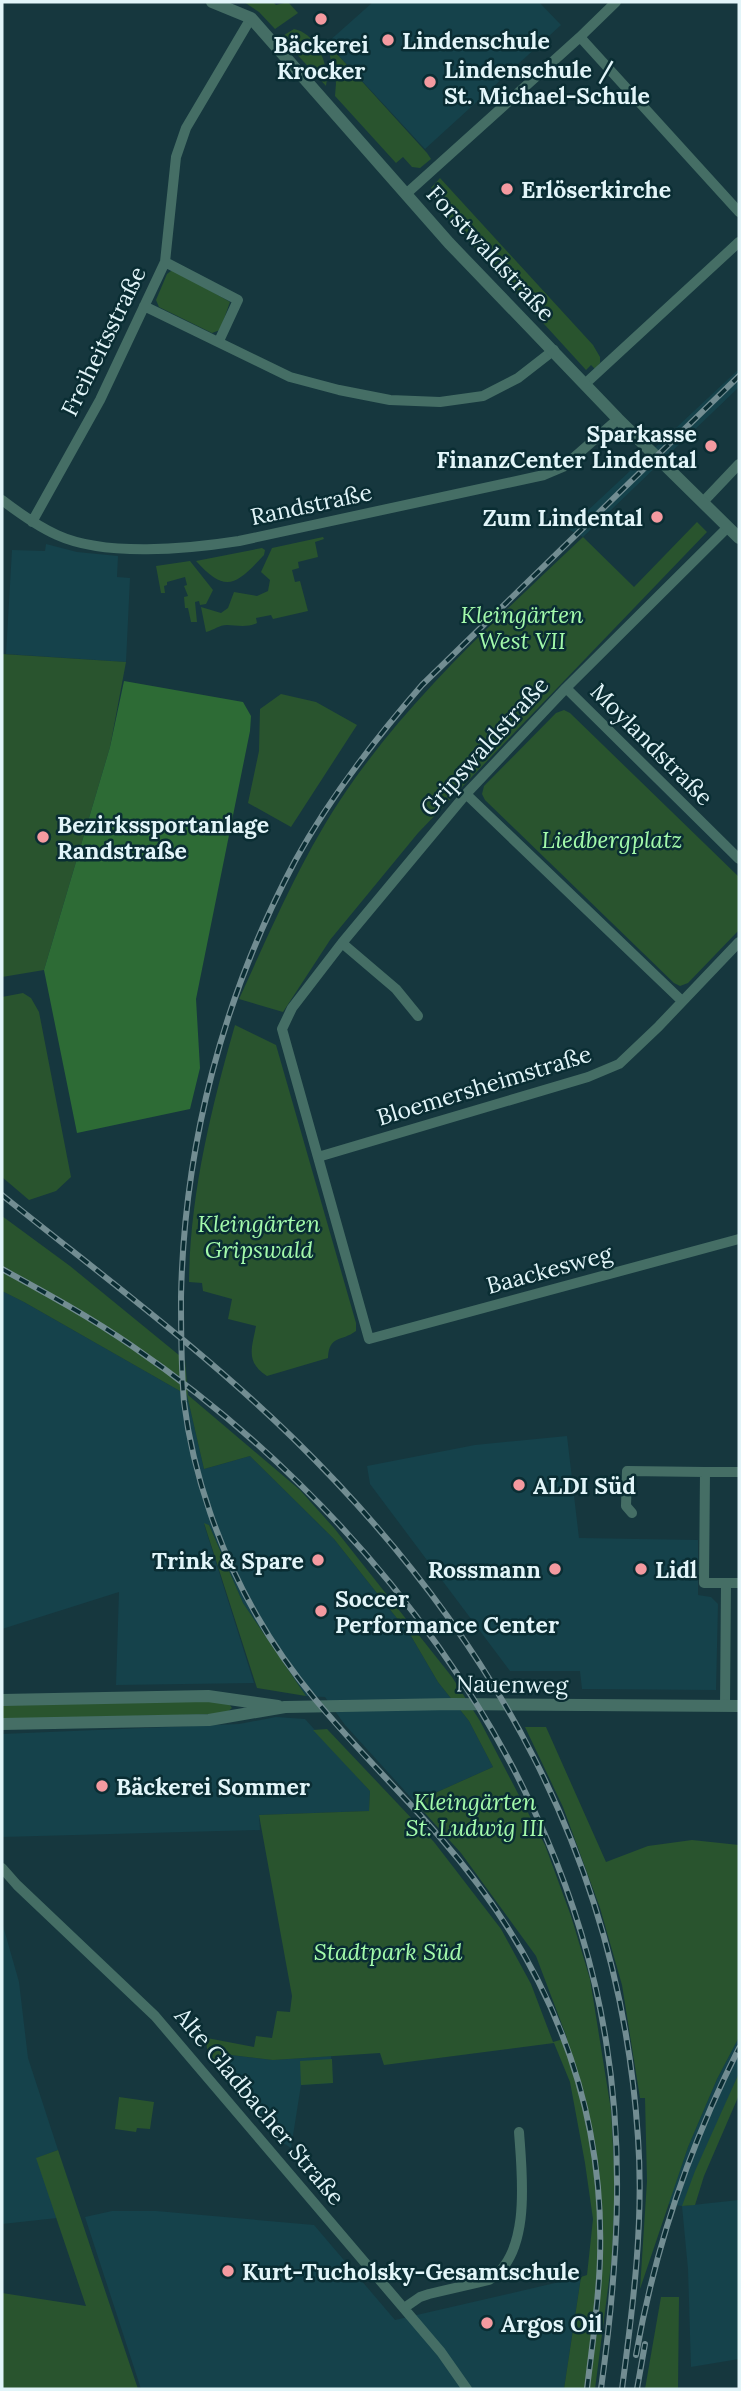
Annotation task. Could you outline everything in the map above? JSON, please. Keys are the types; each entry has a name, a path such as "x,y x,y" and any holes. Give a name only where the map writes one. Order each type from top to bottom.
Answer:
{"street":[{"name":"Forstwaldstraße","path":"212,2 251,18 449,243 618,419 739,538"},
{"path":"407,194 616,2"},
{"name":"Freiheitsstraße","path":"32,522 100,400 164,262 176,157 186,128 251,18"},
{"path":"580,37 739,212"},
{"path":"586,383 739,242"},
{"path":"164,262 239,300 219,341"},
{"path":"144,306 290,377 390,400 440,402 483,396 517,379 554,350"},
{"name":"Randstraße","path":"2,500 32,522 58,536 80,543 120,548 168,549 239,541 544,475 563,467 618,419"},
{"path":"703,502 739,464"},
{"name":"Gripswaldstraße","path":"369,1339 282,1029 292,1008 342,943 466,794 566,688 728,527"},
{"name":"Moylandstraße","path":"566,688 739,859"},
{"path":"466,794 682,1001"},
{"name":"Bloemersheimstraße","path":"318,1157 588,1077 619,1063 659,1026 739,942"},
{"path":"342,943 396,989 418,1016"},
{"name":"Baackesweg","path":"369,1339 739,1239"},
{"path":"632,1513 626,1506 627,1471 739,1472"},
{"path":"705,1472 704,1583 739,1583"},
{"path":"725,1706 726,1583"},
{"name":"Nauenweg","path":"2,1700 208,1696 285,1707"},
{"name":"Nauenweg","path":"2,1724 209,1720 285,1707 453,1704 739,1706"},
{"name":"Alte Gladbacher Straße","path":"2,1867 17,1885 155,2016 404,2308 467,2389"},
{"path":"404,2308 429,2294 489,2280 509,2262 524,2189 519,2132"}],"shaded area":[{"name":"Lindenschule / St. Michael-Schule","path":"373,2 539,2 561,25 425,149 327,43"},
{"path":"739,369 739,387 583,537 568,529"},
{"path":"46,544 77,552 118,556 117,577 130,578 126,662 6,654 12,550 45,551"},
{"path":"2,1291 187,1395 204,1469 250,1456 334,1539 411,1636 438,1682 469,1721 493,1767 415,1802 345,1725 325,1697 306,1696 243,1603 209,1525 204,1524 254,1683 116,1685 119,1592 2,1629"},
{"path":"567,1436 579,1538 698,1540 698,1595 711,1597 718,1604 716,1690 582,1689 580,1671 510,1671 370,1484 367,1466 475,1445"},
{"path":"276,1717 305,1719 370,1791 369,1811 259,1815 260,1830 2,1837 2,1734 239,1724"},
{"path":"2,1922 19,1982 28,2058 58,2150 37,2158 57,2218 2,2224"},
{"path":"739,2037 739,2073 683,2206 739,2200 739,2359 691,2367 688,2269 682,2206 668,2204 688,2147 717,2079"},
{"path":"231,2055 273,2060 331,2056 333,2083 301,2085 291,2148 280,2141 218,2068 221,2059"},
{"name":"Kurt-Tucholsky-Gesamtschule","path":"112,2211 156,2211 314,2225 395,2320 581,2277 564,2389 141,2389 85,2217"}],"green space":[{"path":"244,2 273,2 276,5 288,2 298,13 275,29 259,12"},
{"path":"294,29 309,37 320,51 326,69 326,86 281,37"},
{"path":"327,43 427,153 431,159 420,168 412,167 403,157 396,163 335,96 336,83"},
{"path":"440,178 593,345 600,357 600,363 595,369 591,365 586,370 442,212 447,206 431,188"},
{"path":"176,271 230,302 220,330 212,333 159,307 156,300 167,274"},
{"name":"Kleingärten West VII","path":"697,522 707,532 418,833 330,940 283,1012 239,999 292,885 338,803 381,744 435,682 583,537 634,587"},
{"path":"323,537 324,539 315,542 318,557 298,562 299,568 292,570 295,582 300,581 308,611 273,619 271,615 256,618 257,623 253,625 224,625 206,632 201,607 221,613 228,608 234,592 257,596 268,591 270,580 261,572 272,548"},
{"path":"262,548 265,550 264,555 246,573 231,582 215,578 196,561"},
{"path":"190,561 213,590 206,604 195,602 197,622 191,622 188,608 185,608 184,597 188,596 184,586 187,585 185,577 167,582 164,586 165,593 161,593 156,566"},
{"name":"Bezirkssportanlage Randstraße","path":"2,654 126,662 110,747 44,970 2,977"},
{"path":"124,681 243,702 251,716 250,731 196,999 200,1068 190,1109 77,1133 44,970 110,747"},
{"path":"281,694 316,702 357,725 291,827 248,803 259,751 260,709"},
{"name":"Liedbergplatz","path":"564,710 739,877 739,930 688,983 680,986 674,983 485,800 482,794 484,786 556,713"},
{"path":"23,993 31,998 39,1012 71,1177 56,1191 29,1200 2,1177 2,997"},
{"name":"Kleingärten Gripswald","path":"235,1025 276,1045 356,1323 356,1331 333,1342 328,1358 267,1376 253,1360 256,1326 228,1319 232,1299 203,1291 202,1283 189,1282 193,1217 203,1152"},
{"path":"2,1216 70,1266 185,1360 188,1395 300,1490 334,1528 452,1677 480,1721 545,1845 590,1979 611,2110 615,2185 612,2257 595,2389 564,2389 581,2277 587,2275 593,2219 570,2082 554,2043 384,2065 380,2053 273,2060 231,2055 221,2059 218,2068 209,2054 207,2038 254,2047 256,2036 272,2038 277,2011 290,2012 292,1996 259,1815 369,1811 370,1791 313,1730 327,1729 434,1842 501,1929 531,1984 553,2042 567,2038 536,1956 461,1853 415,1802 493,1767 469,1721 438,1682 411,1636 334,1539 250,1456 204,1469 187,1395 2,1291"},
{"path":"204,1523 209,1525 243,1603 306,1696 257,1688"},
{"path":"217,1701 229,1704 232,1708 225,1714 2,1719 2,1704"},
{"path":"525,1727 546,1727 606,1862 648,1846 692,1840 739,1845 739,2037 717,2079 688,2147 640,2289 647,2181 645,2098 640,2098 622,1985 600,1908 563,1807"},
{"path":"332,2059 333,2083 301,2085 300,2061"},
{"path":"739,2073 739,2095 704,2176 695,2205 682,2206 695,2171"},
{"path":"119,2097 154,2102 150,2129 137,2128 136,2132 115,2129"},
{"path":"58,2150 138,2389 2,2389 2,2293 86,2306 36,2158"},
{"path":"661,2297 679,2297 678,2389 645,2389"}],"railway":[{"path":"587,2389 597,2307 599,2197 592,2139 579,2084 561,2030 509,1929 476,1881 296,1676 257,1616 231,1566 201,1485 188,1430 182,1363 184,1240 199,1128 228,1018 270,912 295,861 323,814 370,748 422,685 739,376"},
{"path":"2,1195 224,1374 294,1439 365,1513 428,1590 485,1671 533,1756 573,1845 604,1938 626,2036 638,2138 640,2201 622,2389"},
{"path":"2,1269 84,1315 132,1346 217,1410 297,1482 372,1561 439,1647 497,1739 545,1836 582,1937 606,2041 615,2128 617,2215 601,2389"},
{"path":"636,2355 653,2275 676,2197 705,2122 739,2048"},
{"path":"637,2389 645,2344"}],"place":[{"name":"Bäckerei Krocker","path":"321,19"},
{"name":"Lindenschule","path":"388,40"},
{"name":"Lindenschule / St. Michael-Schule","path":"430,82"},
{"name":"Erlöserkirche","path":"507,189"},
{"name":"Sparkasse FinanzCenter Lindental","path":"711,446"},
{"name":"Zum Lindental","path":"657,517"},
{"name":"Bezirkssportanlage Randstraße","path":"43,837"},
{"name":"ALDI Süd","path":"519,1485"},
{"name":"Trink & Spare","path":"318,1560"},
{"name":"Rossmann","path":"555,1569"},
{"name":"Lidl","path":"641,1569"},
{"name":"Soccer Performance Center","path":"321,1611"},
{"name":"Bäckerei Sommer","path":"102,1786"},
{"name":"Kurt-Tucholsky-Gesamtschule","path":"228,2271"},
{"name":"Argos Oil","path":"487,2323"}],"park label":[{"name":"Kleingärten St. Ludwig III","path":"475,1814"},
{"name":"Stadtpark Süd","path":"388,1951"}]}
